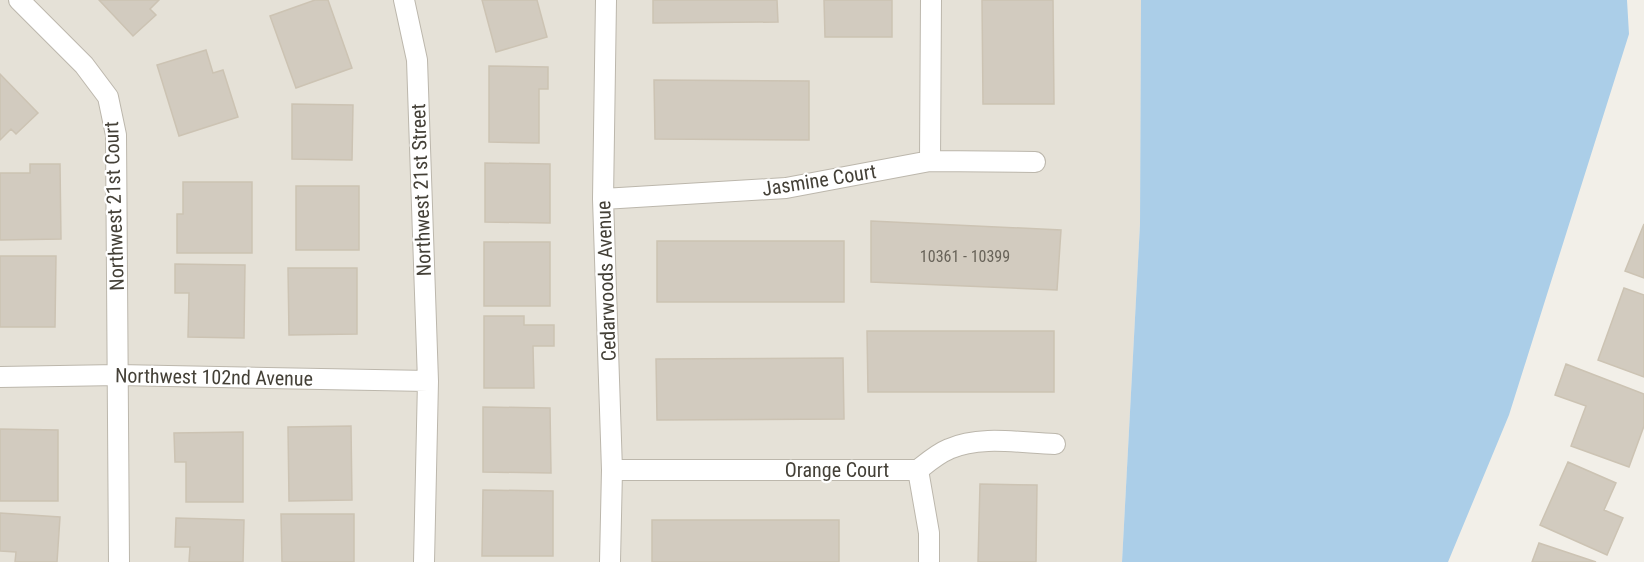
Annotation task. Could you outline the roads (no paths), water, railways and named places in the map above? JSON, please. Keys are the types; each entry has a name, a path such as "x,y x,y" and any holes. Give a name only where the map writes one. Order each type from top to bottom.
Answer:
{"street":[{"name":"Northwest 21st Court","path":"19,0 84,65 108,97 116,135 118,562"},
{"name":"Northwest 21st Street","path":"404,0 417,60 428,381 424,562"},
{"name":"Cedarwoods Avenue","path":"606,0 603,199 612,470 610,562"},
{"path":"930,0 930,161"},
{"name":"Jasmine Court","path":"603,199 786,188 930,161 1035,162"},
{"name":"Northwest 102nd Avenue","path":"0,377 118,375 428,381"},
{"name":"Orange Court","path":"612,470 918,470 948,449 965,443 980,441 1055,444"},
{"path":"918,470 929,533 929,562"}],"water":[{"path":"1141,0 1627,0 1629,34 1509,415 1448,562 1122,562 1140,224"}]}
